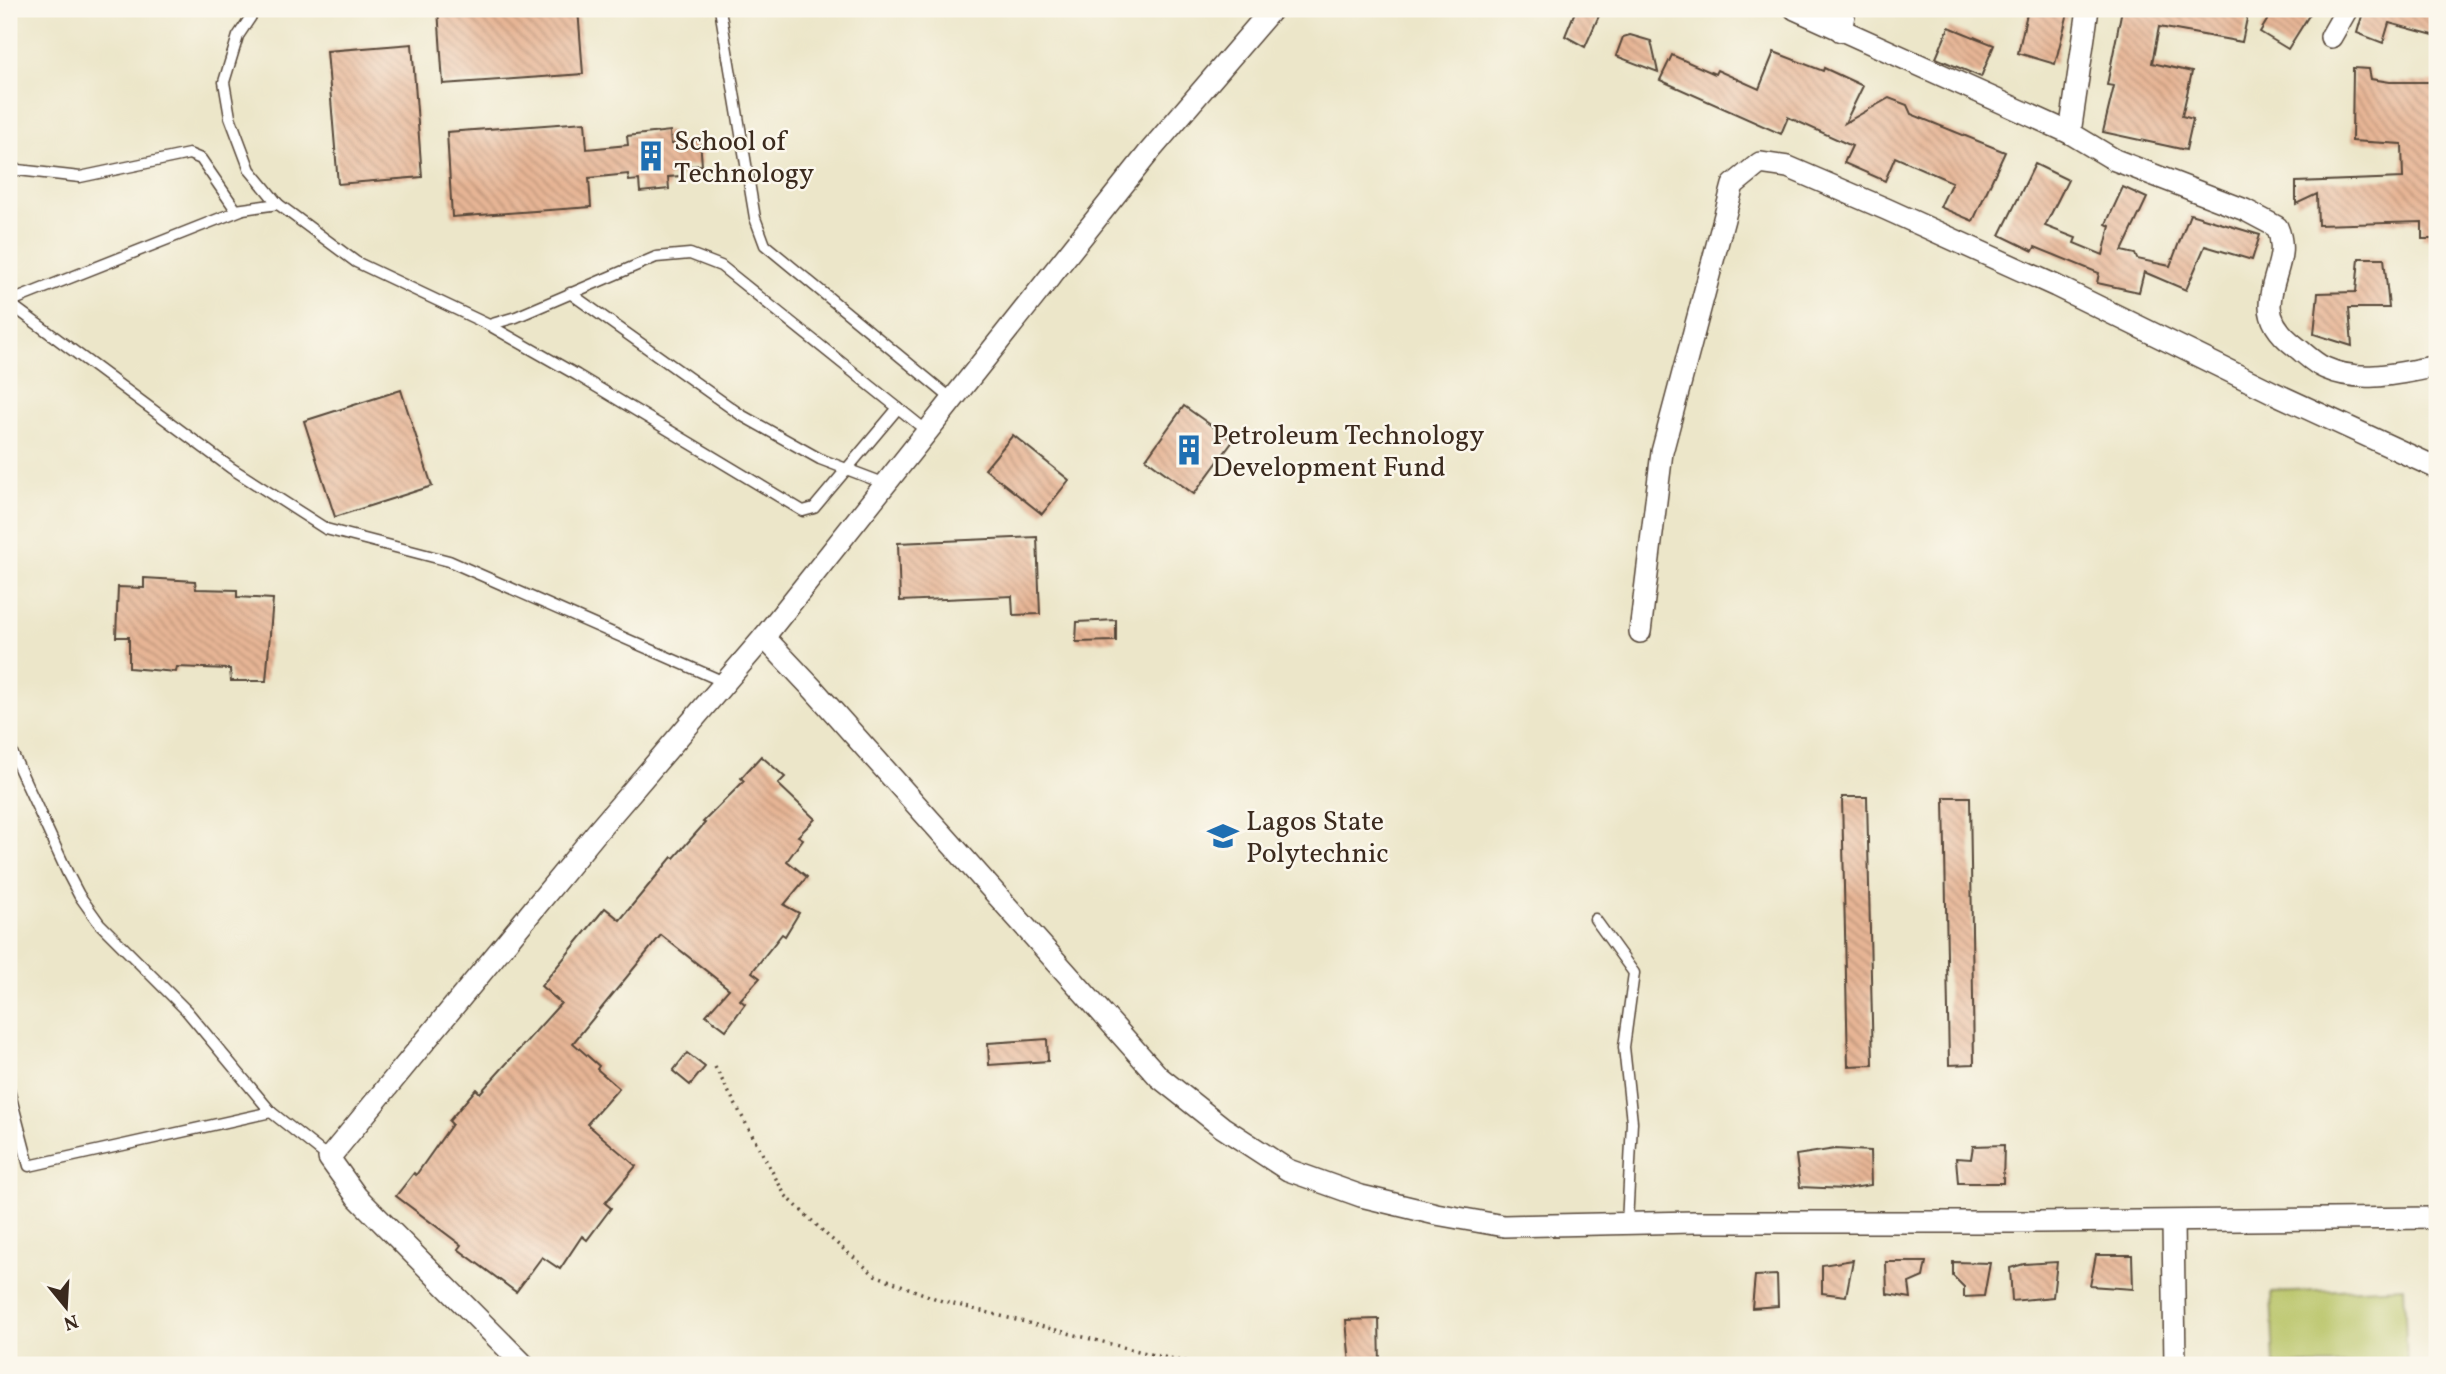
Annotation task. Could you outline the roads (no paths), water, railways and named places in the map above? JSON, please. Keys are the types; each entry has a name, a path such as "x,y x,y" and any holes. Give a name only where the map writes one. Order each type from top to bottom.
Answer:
{"street":[{"path":"524,1365 357,1197 329,1158 588,842 764,638 1150,151 1272,9"},
{"path":"1795,9 2070,133 2115,160 2245,210 2277,227 2283,240 2282,256 2270,306 2273,321 2285,338 2325,368 2362,377 2437,366"},
{"path":"1841,31 1846,9"},
{"path":"2070,133 2088,9"},
{"path":"2331,37 2347,9"},
{"path":"1640,632 1662,452 1733,185 1760,163 1788,167 1886,209 2056,286 2274,393 2437,468"},
{"path":"764,638 814,690 1159,1077 1222,1127 1288,1170 1361,1196 1436,1214 1504,1226 1695,1222 2437,1219"},
{"path":"2173,1222 2175,1365"}],"lane":[{"path":"256,9 238,36 224,82 230,117 250,170 278,204 356,262 489,325 577,374 803,511 814,508 898,408"},
{"path":"720,9 755,218 765,245 953,400"},
{"path":"9,169 79,177 189,153 201,159 232,207 241,210"},
{"path":"9,302 241,210 278,204"},
{"path":"489,325 516,317 656,257 690,254 721,266 928,432"},
{"path":"570,293 741,415 820,459 886,484"},
{"path":"9,302 231,468 326,529 449,561 724,682"},
{"path":"9,746 62,863 92,914 128,954 186,1010 271,1112 329,1158"},
{"path":"1595,919 1634,973 1624,1047 1632,1122 1627,1224"},
{"path":"9,1090 29,1166 271,1112"}],"place":[{"name":"School of Technology","path":"651,156"},
{"name":"Petroleum Technology Development Fund","path":"1189,450"},
{"name":"Lagos State Polytechnic","path":"1223,836"}]}
